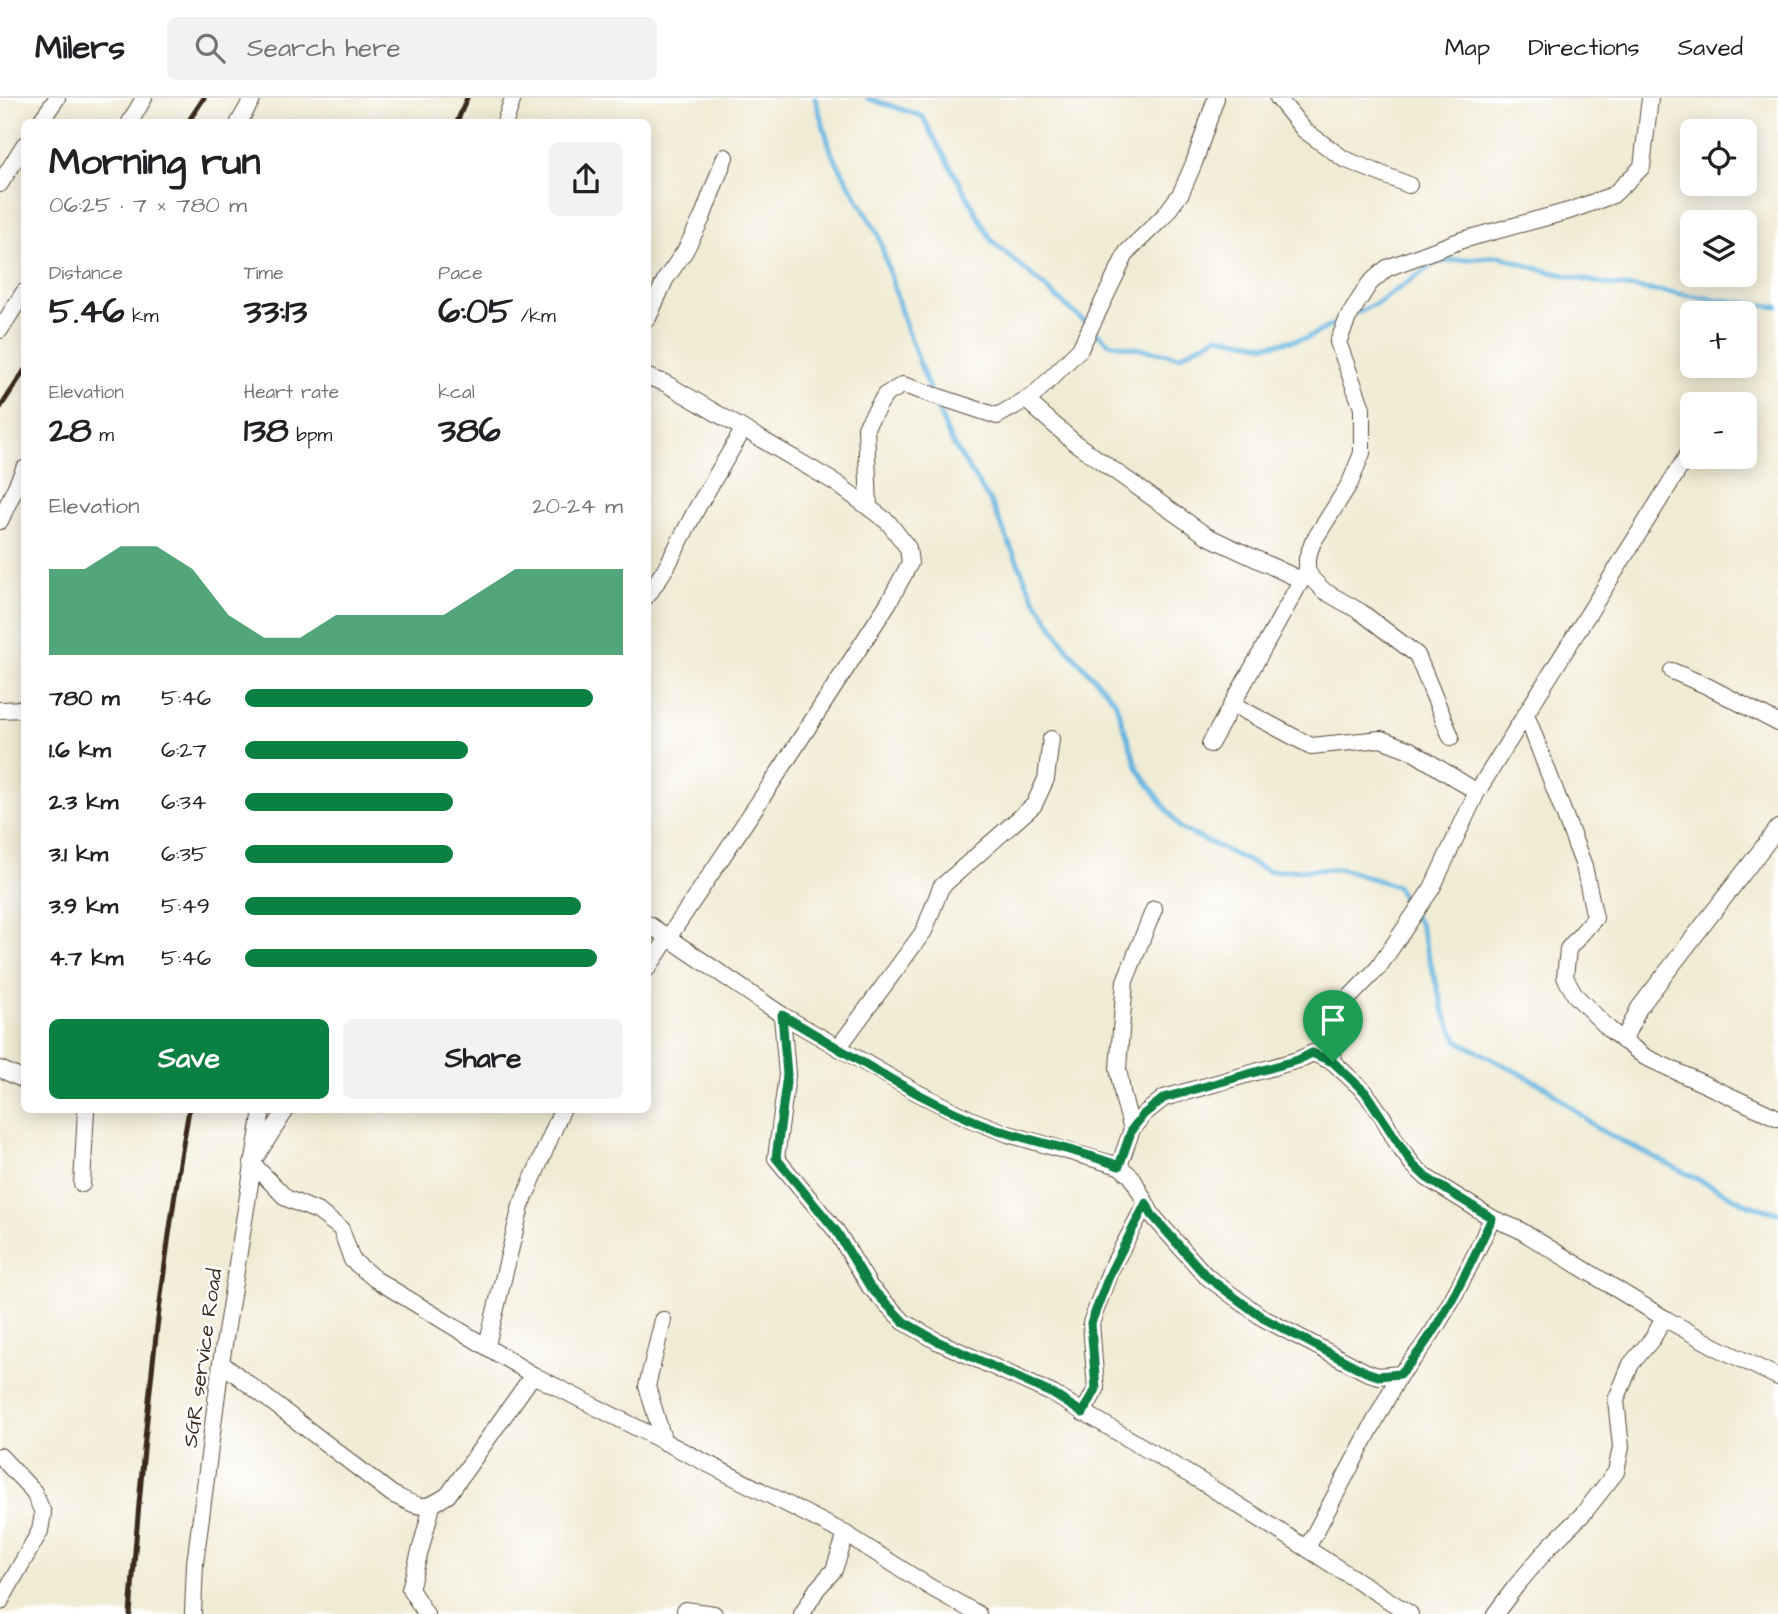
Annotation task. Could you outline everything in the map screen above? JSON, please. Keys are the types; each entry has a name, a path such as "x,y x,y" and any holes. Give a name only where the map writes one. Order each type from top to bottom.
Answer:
{"street":[{"path":"42,119 57,98"},
{"path":"132,119 144,98"},
{"path":"241,119 253,98"},
{"path":"506,119 513,98"},
{"path":"869,508 866,427 885,395 903,385 997,416 1034,395 1080,349 1127,252 1164,216 1181,192 1195,163 1216,98"},
{"path":"1279,98 1304,130 1344,159 1409,185"},
{"path":"1210,744 1304,575 1313,542 1350,483 1362,453 1362,408 1338,342 1348,318 1369,284 1387,268 1462,240 1569,211 1613,195 1642,167 1650,98"},
{"path":"0,184 21,150"},
{"path":"651,311 665,280 685,251 702,218 725,157"},
{"path":"0,330 21,297"},
{"path":"651,378 665,383 807,465 869,508 888,522 908,548 910,564 889,602 783,766 651,963"},
{"path":"1026,400 1075,443 1207,536 1312,579 1324,591 1361,612 1417,655 1451,737"},
{"path":"651,590 744,430"},
{"path":"1333,1062 1330,1033 1341,1006 1378,968 1432,888 1477,792 1680,467"},
{"path":"0,521 21,475"},
{"path":"1672,671 1778,723"},
{"path":"1232,704 1311,746 1381,739 1410,750 1477,792"},
{"path":"0,710 21,709"},
{"path":"1527,714 1584,866 1595,918 1568,948 1566,977 1575,995 1623,1041 1645,1057 1778,1118"},
{"path":"838,1048 924,931 941,887 1034,805 1046,779 1051,739"},
{"path":"1623,1041 1639,1008 1778,828"},
{"path":"1132,1129 1118,1068 1125,981 1154,909"},
{"path":"651,926 782,1015 916,1092 970,1119 1119,1166 1132,1177 1152,1215 1206,1276 1263,1318 1366,1372 1378,1376 1400,1374"},
{"path":"782,1015 787,1075 776,1158 837,1232 870,1287 904,1322 937,1341 1053,1394 1166,1460 1410,1614"},
{"path":"1119,1166 1132,1129 1144,1114 1164,1098 1298,1060 1312,1053 1333,1062 1365,1092 1413,1165 1427,1178 1492,1218 1518,1229 1664,1318 1778,1377"},
{"path":"0,1069 21,1079"},
{"path":"81,1113 82,1184"},
{"name":"SGR service Road","path":"192,1614 195,1563 221,1363 261,1113"},
{"path":"284,1113 252,1163 286,1198 319,1212 341,1229 352,1260 375,1279 533,1375 846,1534 978,1614"},
{"path":"487,1345 521,1206 561,1113"},
{"path":"1083,1413 1096,1389 1091,1323 1111,1271 1146,1203"},
{"path":"1307,1548 1400,1374 1417,1357 1447,1306 1492,1218"},
{"path":"1495,1614 1533,1567 1583,1514 1616,1472 1621,1447 1616,1400 1631,1364 1653,1339 1664,1318"},
{"path":"663,1320 647,1386 664,1442"},
{"path":"221,1363 392,1494 419,1506 432,1506 448,1495 533,1375"},
{"path":"0,1456 34,1492 43,1513 40,1531 0,1602"},
{"path":"426,1614 411,1589 432,1506"},
{"path":"801,1614 817,1589 834,1570 846,1534"},
{"path":"685,1610 714,1614"}],"waterway":[{"path":"815,98 832,154 878,234 903,318 930,391"},
{"path":"867,98 922,116 992,241 1109,343 1179,356 1218,336 1267,345 1307,338 1342,320"},
{"path":"1357,313 1379,302 1437,262 1500,256 1538,269 1604,284 1778,307"},
{"path":"934,400 950,439 991,503 1032,594 1067,648 1115,701 1138,769 1180,828 1268,871 1342,869 1396,886 1420,925 1445,1015 1458,1041 1546,1087 1598,1129 1749,1205 1778,1213"}],"railway":[{"path":"190,119 204,98"},
{"path":"458,119 467,98"},
{"path":"0,408 21,376"},
{"path":"130,1614 153,1361 188,1113"}],"route":[{"path":"782,1015 916,1092 970,1119 1119,1166 1132,1129 1144,1114 1164,1098 1298,1060 1312,1053 1333,1062 1365,1092 1413,1165 1427,1178 1492,1218 1447,1306 1417,1357 1400,1374 1378,1376 1366,1372 1263,1318 1206,1276 1152,1215 1146,1203 1111,1271 1091,1323 1096,1389 1083,1413 1053,1394 937,1341 904,1322 870,1287 837,1232 776,1158 787,1075 782,1015"}]}
